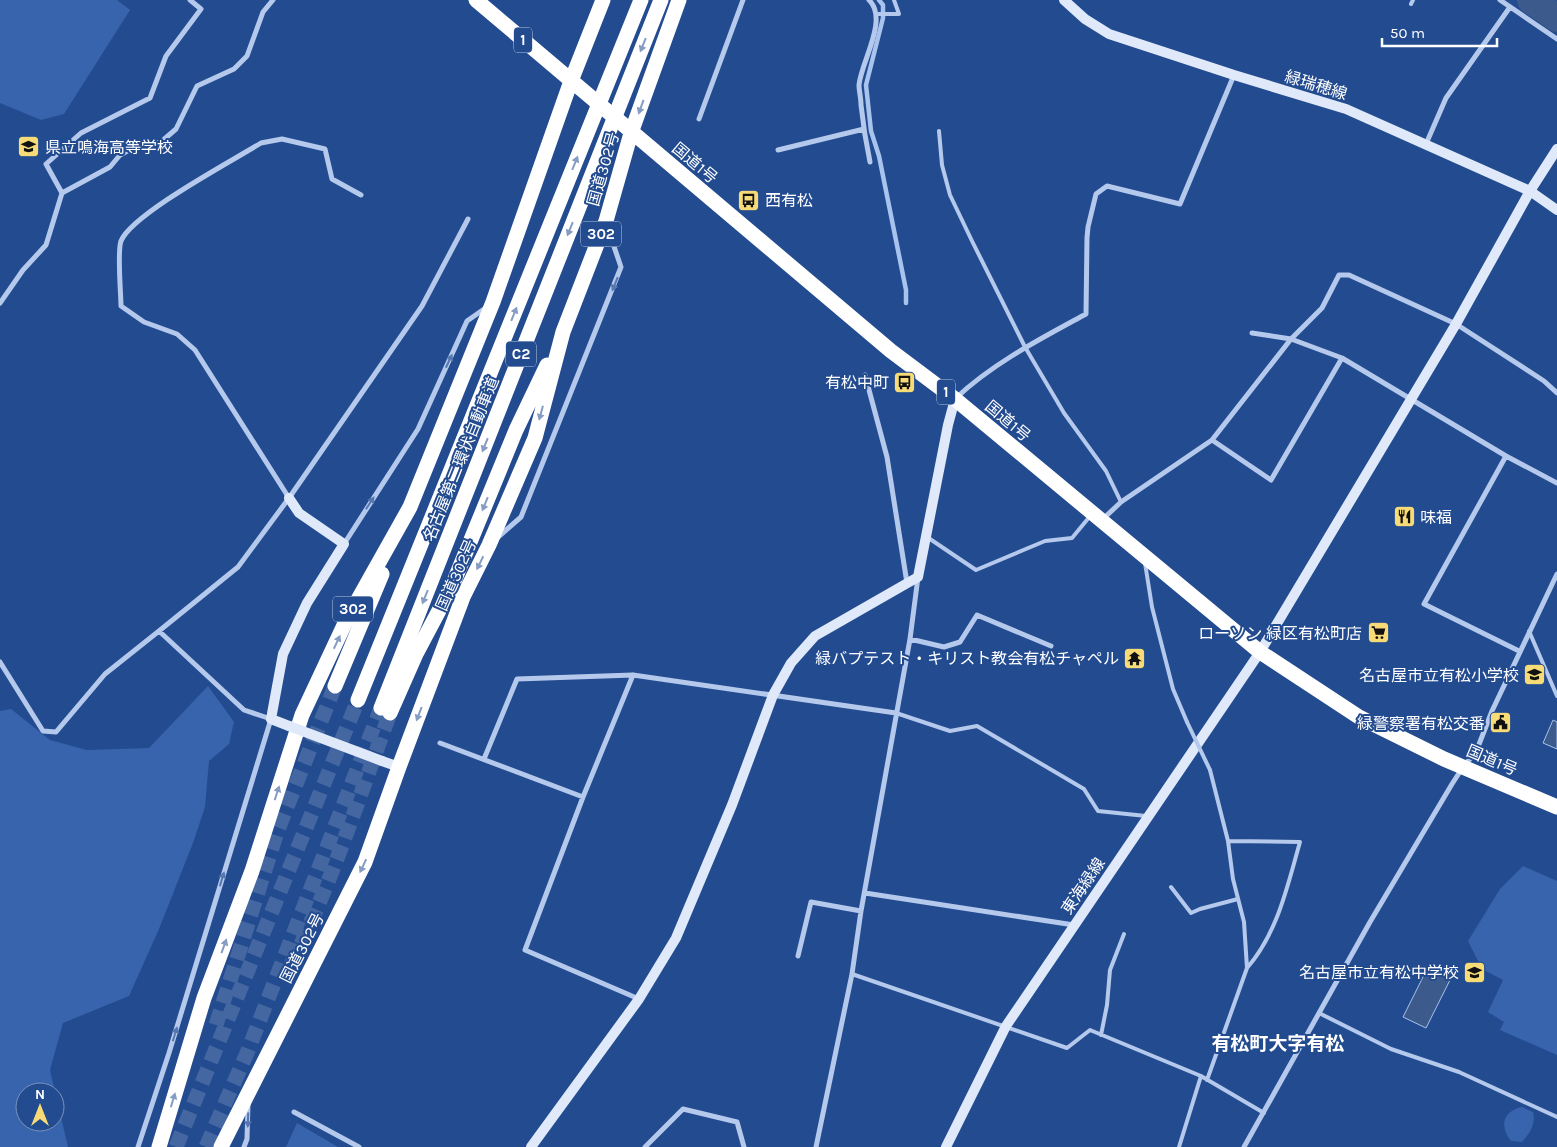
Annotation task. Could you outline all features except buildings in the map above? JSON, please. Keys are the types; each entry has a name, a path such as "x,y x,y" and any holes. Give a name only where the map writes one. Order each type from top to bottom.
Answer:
{"highway":[{"name":"国道1号","path":"476,0 891,351 955,399 1260,652 1359,717 1444,759 1557,807"},
{"name":"302","path":"159,1147 204,998 252,871 302,715 346,621 410,507 493,302 571,81 603,0"},
{"name":"名古屋第二環状自動車道","path":"358,700 641,0"},
{"name":"名古屋第二環状自動車道","path":"563,332 516,430 452,586 386,711 661,0"},
{"name":"国道302号","path":"221,1147 365,862 463,597 489,545 535,438 563,332 606,221 631,133 678,0"},
{"path":"335,686 410,507"}],"street":[{"path":"62,193 46,164 82,134 150,98 166,56 201,9 190,0"},
{"path":"0,302 23,270 46,245 62,193 110,167 120,155 133,148 161,142 176,129 197,86 234,69 247,56 263,12 273,0"},
{"path":"698,120 743,0"},
{"path":"868,0 873,5 876,14 872,43 859,85 870,162"},
{"name":"緑瑞穂線","path":"1064,0 1085,19 1109,34 1346,109 1530,191 1557,210"},
{"path":"1500,0 1557,39"},
{"path":"1426,144 1446,98 1510,7"},
{"path":"816,1147 852,974 910,639 918,577 948,425 955,399 1025,347 1086,314 1087,238 1096,194 1107,186 1180,204 1234,75"},
{"path":"778,150 864,129"},
{"path":"344,544 299,513 195,350 177,334 144,322 122,306 120,276 121,242 133,225 151,210 261,143 282,138 325,149 332,179 361,194"},
{"name":"東海緑線","path":"946,1147 1006,1026 1260,652 1456,324 1530,191 1557,149"},
{"path":"0,662 43,730 56,732 105,674 238,568 289,498 422,306 468,219"},
{"path":"489,545 521,517 621,266 606,221"},
{"path":"1096,517 1122,502 1212,440 1291,338 1322,308 1339,275 1349,275 1456,324 1544,381 1557,393"},
{"path":"138,1147 169,1053 271,719 283,654 307,603 418,429 467,321 493,302"},
{"path":"1252,333 1291,338 1342,358 1506,456 1557,483"},
{"path":"1212,440 1272,480 1342,358"},
{"path":"865,375 887,457 907,583"},
{"path":"1506,456 1424,604 1519,651"},
{"path":"1244,1147 1370,922 1464,767 1476,752 1519,651 1557,574"},
{"path":"531,1147 639,999 676,938 732,805 773,695 791,663 815,636 918,577"},
{"path":"910,639 944,647 960,642 977,615 1051,646"},
{"path":"159,631 244,710 399,767"},
{"path":"484,759 517,679 633,675 896,713"},
{"path":"633,675 583,798 525,950 639,999"},
{"path":"440,743 583,798"},
{"path":"865,893 1074,925"},
{"path":"798,956 811,902 862,911"},
{"path":"244,1147 247,1139 248,1092"},
{"path":"645,1147 683,1109 737,1122 744,1147"},
{"path":"294,1112 359,1147"}],"lane":[{"path":"876,14 899,14 894,0"},
{"path":"939,131 942,165 950,195 1025,347 1064,413 1106,471 1122,502"},
{"path":"927,538 976,570 1045,540 1072,538 1096,517"},
{"path":"1144,557 1152,607 1172,689 1210,770 1228,842 1233,879 1244,922 1247,968"},
{"path":"1529,631 1557,696"},
{"path":"896,713 950,730 977,726 1084,789 1098,812 1148,816"},
{"path":"1207,1080 1247,968 1255,959 1278,920 1300,842 1228,842"},
{"path":"1171,887 1191,913 1238,899"},
{"path":"1101,1035 1108,1004 1110,970 1124,934"},
{"path":"852,974 1067,1048 1090,1030 1201,1076 1264,1113"},
{"path":"1318,1013 1391,1048 1459,1072 1557,1117"},
{"path":"1178,1147 1201,1076"}],"shaded area":[{"path":"0,0 117,0 130,10 64,114 41,120 0,103"},
{"path":"208,686 234,722 229,744 209,761 205,807 193,843 159,929 129,996 63,1023 50,1070 53,1082 15,1082 15,1132 64,1132 68,1147 0,1147 0,711 11,709 50,740 87,750 149,748"},
{"path":"1553,720 1557,722 1557,749 1543,743"},
{"path":"1523,866 1557,881 1557,1055 1500,1030 1504,1022 1488,1012 1503,980 1482,969 1468,941 1500,889"},
{"path":"1428,967 1451,978 1426,1028 1403,1017"},
{"path":"1522,1107 1533,1112 1533,1124 1530,1132 1522,1142 1511,1141 1505,1130 1505,1120 1511,1112"},
{"path":"297,1123 338,1147 286,1147"}],"waterway":[{"path":"879,0 883,5 883,18 866,85 871,131 879,156 906,290 906,303"},
{"path":"1531,0 1557,18"}],"tunnel":[{"path":"216,1025 277,832 335,686"},
{"path":"176,1147 358,700"},
{"path":"206,1147 247,1053 381,708"},
{"path":"291,965 332,872 390,713"}],"place":[{"name":"県立鳴海高等学校","path":"29,147"},
{"name":"西有松","path":"749,200"},
{"name":"有松中町","path":"905,382"},
{"name":"味福","path":"1404,517"},
{"name":"ローソン 緑区有松町店","path":"1378,633"},
{"name":"緑バプテスト・キリスト教会有松チャペル","path":"1135,658"},
{"name":"名古屋市立有松小学校","path":"1535,675"},
{"name":"緑警察署有松交番","path":"1501,723"},
{"name":"名古屋市立有松中学校","path":"1475,972"}],"district":[{"name":"有松町大字有松","path":"1278,1044"}]}
